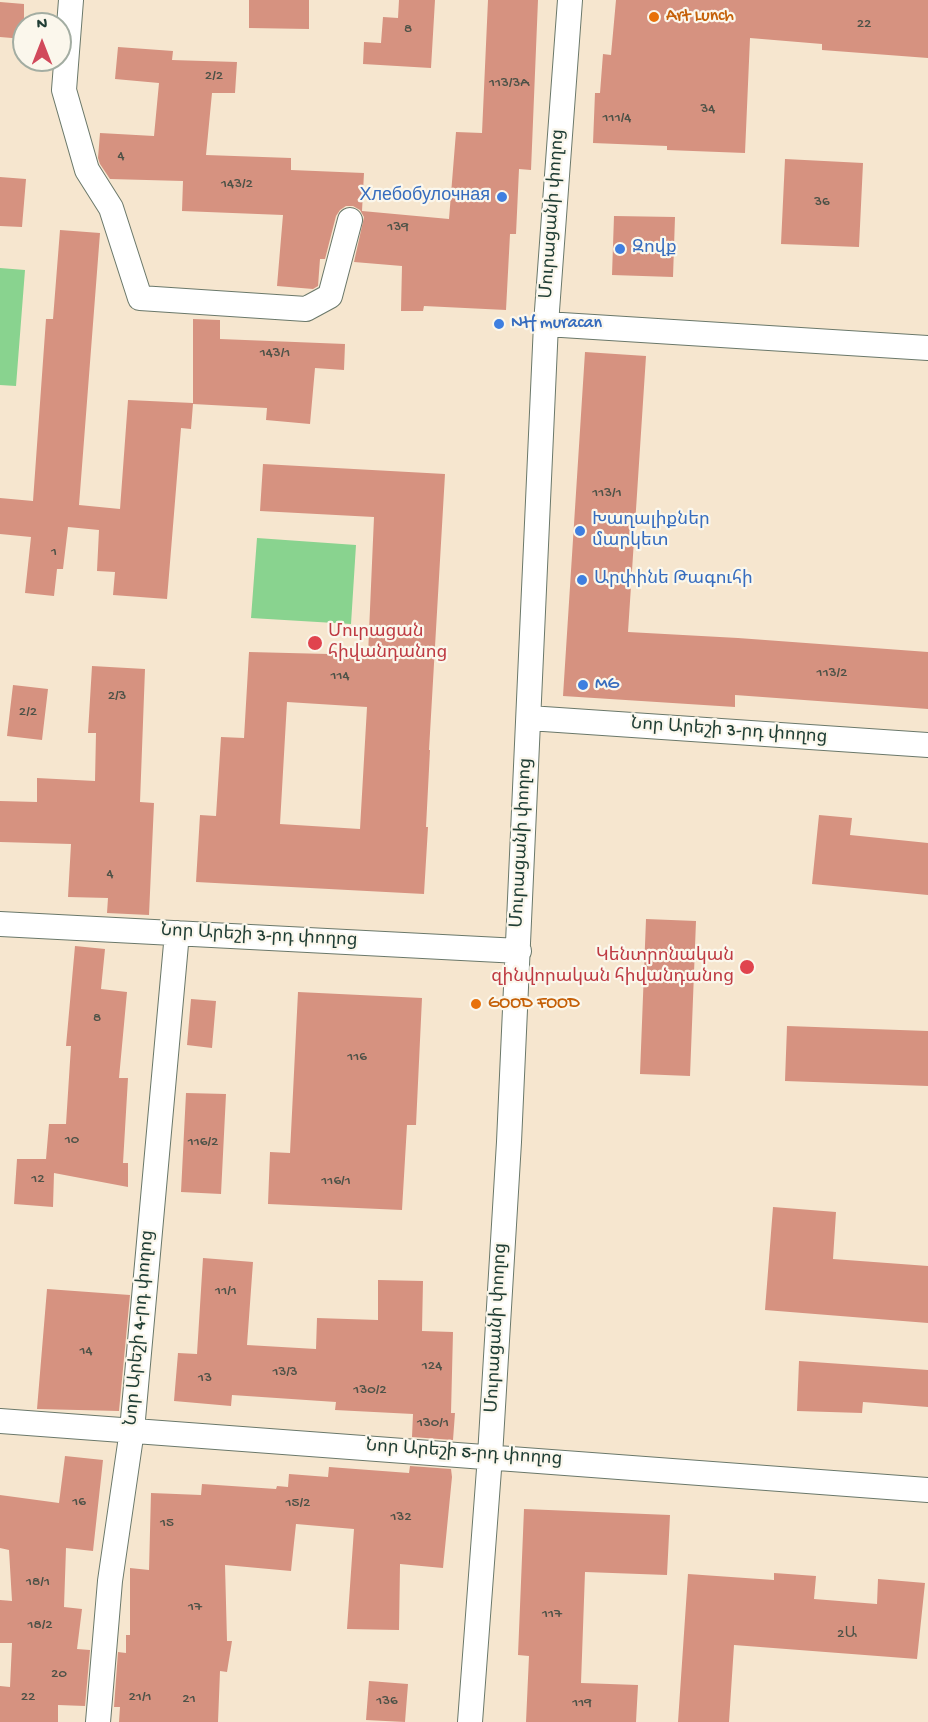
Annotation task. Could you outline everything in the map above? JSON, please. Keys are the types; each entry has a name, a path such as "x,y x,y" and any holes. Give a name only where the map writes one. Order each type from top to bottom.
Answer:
{"street":[{"path":"71,0 64,90 87,170 111,208 140,298 306,309 330,296 350,220"},
{"name":"Մուրացանի փողոց","path":"470,1722 490,1456 519,951 546,324 570,0"},
{"path":"546,324 928,348"},
{"name":"Նոր Արեշի 3-րդ փողոց","path":"529,718 928,745"},
{"name":"Նոր Արեշի 3-րդ փողոց","path":"0,924 519,951"},
{"name":"Նոր Արեշի 4-րդ փողոց","path":"98,1722 110,1581 132,1430 177,933"},
{"name":"Նոր Արեշի 5-րդ փողոց","path":"0,1421 928,1490"}],"green space":[{"path":"0,268 25,270 16,386 0,385"},
{"path":"257,538 356,545 351,624 251,618"}],"building":[{"path":"249,0 309,0 309,29 249,28"},
{"path":"399,0 435,0 431,68 363,64 364,42 381,43 383,17 398,18"},
{"path":"488,0 538,0 531,170 519,169 516,234 510,234 506,310 424,306 423,311 401,311 402,266 354,262 364,217 360,210 353,206 346,206 336,216 325,259 320,259 318,286 313,289 277,286 283,215 182,211 183,181 110,179 100,164 98,158 100,133 154,136 159,83 115,79 118,47 173,51 172,60 237,62 235,93 212,93 206,155 291,158 291,170 364,173 362,211 449,219 456,132 482,133"},
{"path":"616,0 928,0 928,58 822,50 822,44 750,38 745,153 667,150 667,146 593,143 595,93 600,93 603,54 611,55"},
{"path":"0,2 24,4 24,12 12,12 12,38 0,37"},
{"path":"785,159 863,163 859,247 781,244"},
{"path":"0,177 26,179 22,227 0,226"},
{"path":"614,216 675,217 673,277 612,275"},
{"path":"60,230 100,233 79,505 120,509 128,400 193,403 193,319 220,320 220,339 345,344 344,370 315,368 310,424 266,420 267,408 193,404 191,429 181,428 167,599 113,595 115,572 97,571 99,530 68,527 63,569 57,569 54,596 25,593 31,537 0,534 0,498 33,501 46,319 53,319"},
{"path":"585,352 646,356 628,632 928,652 928,709 735,695 735,707 563,696"},
{"path":"263,464 445,474 429,750 424,894 196,882 200,815 216,816 221,737 244,738 249,652 368,655 374,517 260,511","holes":["287,702 367,707 360,829 280,824"]},
{"path":"92,666 145,669 140,802 154,803 149,915 107,913 108,898 68,897 71,844 0,842 0,801 37,802 37,778 95,781 96,733 88,733"},
{"path":"13,685 48,689 42,740 7,736"},
{"path":"819,815 852,818 850,835 928,843 928,895 812,884"},
{"path":"646,919 696,921 690,1076 640,1074"},
{"path":"75,946 105,949 101,989 127,992 119,1078 128,1078 123,1163 128,1163 128,1187 54,1173 53,1207 14,1204 17,1159 46,1159 49,1124 66,1124 71,1046 66,1046"},
{"path":"298,992 422,998 416,1125 407,1125 402,1210 268,1204 270,1152 290,1153"},
{"path":"191,999 216,1001 212,1048 187,1045"},
{"path":"787,1026 928,1031 928,1086 785,1081"},
{"path":"186,1093 226,1094 221,1194 181,1192"},
{"path":"773,1207 836,1212 833,1259 928,1266 928,1323 765,1310"},
{"path":"203,1258 253,1262 247,1345 316,1349 317,1318 378,1320 378,1280 423,1281 422,1331 453,1332 451,1413 455,1413 453,1440 412,1437 413,1414 335,1410 336,1402 232,1395 231,1406 174,1401 178,1353 197,1354"},
{"path":"47,1289 130,1295 119,1411 37,1409"},
{"path":"799,1361 928,1370 928,1407 863,1402 862,1413 797,1411"},
{"path":"65,1456 103,1460 93,1551 66,1548 64,1607 82,1609 77,1649 90,1650 85,1706 58,1705 58,1722 0,1722 0,1686 10,1687 12,1643 0,1643 0,1600 12,1601 9,1550 0,1548 0,1495 59,1503"},
{"path":"410,1466 451,1469 452,1477 443,1568 400,1564 399,1630 347,1629 354,1529 296,1524 291,1571 225,1565 227,1641 232,1641 227,1672 220,1671 218,1722 119,1722 120,1707 114,1707 118,1652 126,1653 126,1635 130,1635 130,1568 149,1570 151,1493 201,1495 202,1484 276,1489 277,1486 288,1487 289,1474 328,1477 329,1467 409,1473"},
{"path":"524,1509 670,1515 667,1575 585,1572 581,1683 638,1685 636,1722 526,1722 529,1656 518,1655"},
{"path":"774,1573 816,1576 814,1599 877,1604 878,1579 925,1583 917,1659 734,1645 729,1722 678,1722 688,1574 774,1580"},
{"path":"369,1681 408,1684 405,1722 366,1720"}],"place":[{"name":"Art Lunch","path":"654,17"},
{"name":"Хлебобулочная","path":"502,197"},
{"name":"Զովք","path":"620,249"},
{"name":"Ntf muracan","path":"499,324"},
{"name":"Խաղալիքներ մարկետ","path":"580,531"},
{"name":"Արփինե Թագուհի","path":"582,580"},
{"name":"Մուրացան հիվանդանոց","path":"315,643"},
{"name":"MG","path":"583,685"},
{"name":"Կենտրոնական զինվորական հիվանդանոց","path":"747,967"},
{"name":"GOOD FOOD","path":"476,1004"}]}
